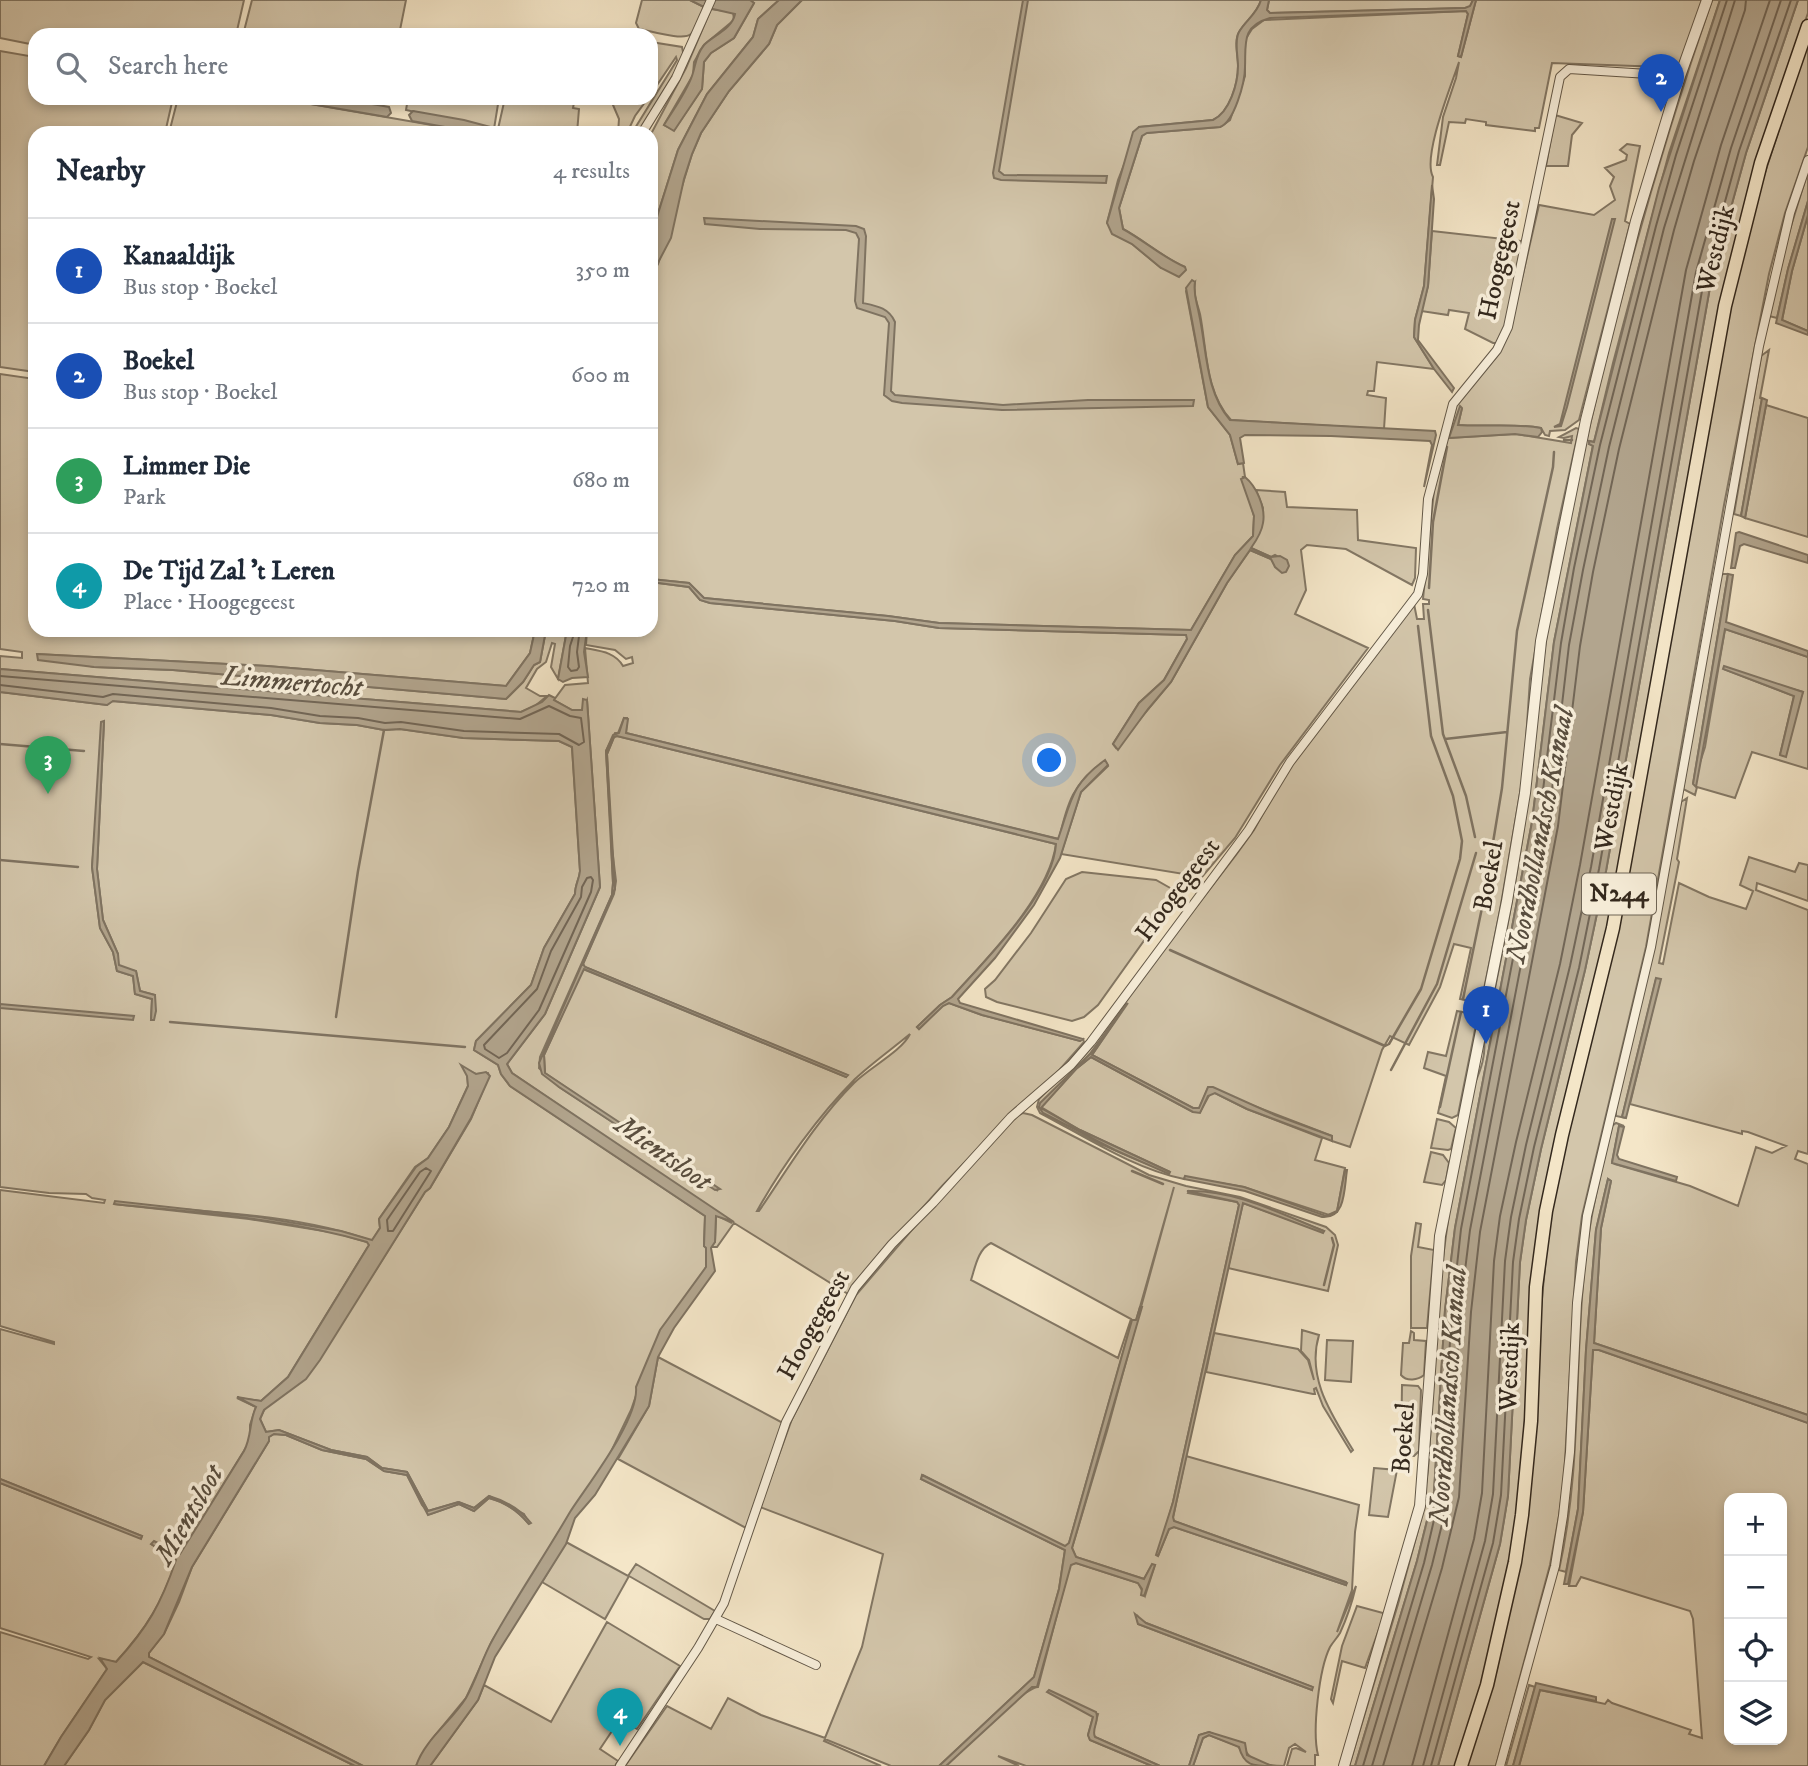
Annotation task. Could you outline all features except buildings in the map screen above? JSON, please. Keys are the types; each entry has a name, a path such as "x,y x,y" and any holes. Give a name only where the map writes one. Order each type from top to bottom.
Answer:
{"main road":[{"name":"Westdijk","path":"1461,1766 1487,1685 1515,1562 1531,1421 1536,1287 1546,1211 1613,928 1725,306 1761,163 1808,26"}],"street":[{"path":"646,126 676,78 711,0"},
{"name":"Boekel","path":"1344,1766 1420,1506 1440,1236 1474,1071 1523,806 1541,641 1586,420 1636,221 1680,76 1707,0"},
{"name":"Hoogegeest","path":"620,1766 716,1619 738,1565 786,1422 855,1288 891,1244 1011,1117 1071,1065 1091,1042 1248,831 1290,762 1418,594 1423,574 1428,499 1441,447 1455,400 1497,350 1508,327 1560,77 1570,69 1680,76"},
{"path":"1500,1766 1555,1566 1563,1516 1570,1452 1577,1303 1587,1216 1651,947 1727,515 1762,334 1790,213 1808,160"},
{"path":"716,1619 816,1665"}],"shaded area":[{"path":"0,0 244,0 238,28 28,28 28,44 0,38"},
{"path":"252,0 406,0 400,28 245,28"},
{"path":"642,0 690,0 704,7 697,25 687,36 658,33 658,28 638,28 636,23"},
{"path":"750,0 779,0 758,19 753,37 707,94 678,150 658,214 658,126 655,126 686,68 711,9 733,12 734,20 704,45 694,62 693,75 664,125 674,130 702,89 704,62 711,53 734,38 754,3"},
{"path":"802,0 1261,0 1238,36 1236,80 1224,111 1213,120 1139,127 1118,180 1107,223 1161,268 1185,267 1123,229 1119,208 1142,136 1146,133 1220,127 1230,120 1245,76 1245,40 1252,29 1264,20 1466,11 1468,14 1458,56 1461,57 1476,0 1703,0 1679,69 1675,72 1661,72 1662,67 1552,63 1539,128 1535,128 1535,131 1486,125 1486,122 1466,119 1465,123 1449,122 1440,165 1437,165 1443,117 1459,62 1431,154 1433,177 1424,286 1415,320 1414,337 1434,369 1377,362 1374,391 1368,391 1367,395 1386,398 1384,429 1231,420 1222,409 1212,384 1195,295 1195,282 1186,291 1208,407 1230,435 1238,464 1243,463 1243,477 1254,516 1253,536 1235,555 1191,630 939,623 704,598 689,583 658,580 658,264 701,133 729,91 769,44 777,25"},
{"path":"1269,0 1473,0 1470,7 1465,8 1270,13 1267,10"},
{"path":"1712,0 1720,0 1669,153 1594,442 1590,441 1589,444 1593,445 1554,642 1532,822 1455,1228 1445,1310 1434,1492 1417,1561 1355,1766 1349,1766 1421,1519 1428,1470 1440,1280 1450,1206 1475,1083 1484,1057 1484,1040 1515,885 1532,771 1549,621 1564,542 1600,384 1640,229"},
{"path":"1798,0 1808,0 1808,13 1756,164 1720,303 1599,973 1555,1145 1530,1350 1518,1513 1499,1626 1457,1766 1438,1766 1500,1544 1508,1496 1520,1262 1526,1220 1606,871 1712,276 1746,153"},
{"path":"1808,40 1808,147 1785,213 1769,274 1724,505 1646,947 1582,1216 1576,1262 1564,1480 1550,1565 1496,1766 1467,1766 1497,1669 1516,1577 1550,1213 1725,329 1752,213"},
{"path":"658,43 682,47 684,57 658,101 658,91 677,60 676,57 658,84"},
{"path":"0,51 28,56 28,105 171,105 167,126 28,126 28,371 0,367"},
{"path":"176,105 316,105 438,126 171,126"},
{"path":"407,105 498,105 494,126 480,126 406,110"},
{"path":"503,105 574,105 573,108 579,109 578,126 499,126"},
{"path":"613,105 643,105 630,126 618,126 619,119"},
{"path":"649,105 656,105 643,126 636,126"},
{"path":"1555,115 1582,123 1572,135 1568,166 1546,166"},
{"path":"1627,144 1640,146 1625,221 1630,224 1579,420 1565,430 1550,431 1549,436 1545,435 1541,428 1458,425 1462,408 1450,438 1516,434 1571,443 1572,436 1559,437 1579,429 1557,529 1530,679 1524,770 1482,999 1474,1002 1460,999 1471,948 1454,944 1440,987 1409,1045 1390,1036 1382,1050 1350,1147 1332,1141 1332,1136 1208,1088 1199,1109 1193,1108 1092,1055 1128,1003 1090,1054 1039,1107 1047,1115 1079,1133 1170,1172 1080,1130 1041,1107 1076,1069 1091,1057 1193,1112 1200,1112 1211,1092 1215,1093 1247,1109 1322,1138 1315,1160 1345,1168 1337,1212 1329,1215 1244,1187 1185,1177 1184,1179 1147,1168 1110,1151 1040,1113 1037,1107 1039,1099 1081,1057 1236,855 1254,830 1283,777 1414,604 1417,619 1424,619 1423,604 1429,604 1429,600 1423,599 1434,490 1457,403 1497,356 1510,330 1539,205 1594,215 1615,200 1610,186 1614,177 1605,168 1626,160 1627,155 1620,150"},
{"path":"1808,171 1808,201 1777,318 1769,316 1783,252"},
{"path":"1808,215 1808,331 1782,320"},
{"path":"1432,231 1522,241 1505,328 1498,343 1465,329 1469,313 1449,310 1448,315 1421,311 1428,286"},
{"path":"1769,350 1741,516 1734,514 1761,356"},
{"path":"0,374 28,378 28,637 533,637 530,653 506,686 267,666 37,654 94,667 173,670 506,699 523,682 534,665 540,662 545,637 566,637 558,679 551,667 555,644 552,643 546,662 537,669 526,688 540,696 547,696 535,706 521,712 0,669 0,656 22,658 22,652 0,649"},
{"path":"1766,405 1808,418 1808,537 1745,518"},
{"path":"1256,490 1285,492 1287,507 1357,510 1358,540 1416,548 1415,578 1412,585 1346,549 1307,545 1301,550 1306,590 1295,614 1368,648 1280,765 1235,838 1202,877 1061,854 1081,792 1108,766 1105,761 1078,786 1065,815 1059,839 626,733 627,718 624,718 618,733 615,733 606,751 610,818 607,754 614,737 617,736 1056,844 1042,885 1015,926 952,997 917,1027 919,1029 943,1005 949,1003 982,1015 1080,1041 1083,1039 1084,1042 1047,1084 1015,1110 943,1185 848,1294 734,1223 717,1247 711,1247 715,1242 716,1215 732,1223 512,1073 507,1064 545,1014 600,887 587,700 582,710 572,710 554,700 565,685 588,683 585,648 611,655 623,666 633,663 632,657 626,659 615,650 586,645 587,637 658,637 658,583 689,587 700,600 710,603 895,621 939,628 1187,635 1164,680 1139,703 1113,744 1116,748 1171,682 1227,583 1250,550 1274,563 1280,558 1251,548 1263,508","holes":["611,840 616,881 614,894 583,964 585,967 847,1075 846,1077 583,969 544,1055 545,1073 718,1191 559,1087 539,1068 540,1057 612,895","910,1034 860,1077 840,1098 757,1211 790,1159 841,1093"]},
{"path":"1728,574 1693,784 1705,747 1725,629 1808,657 1808,769 1752,752 1735,798 1697,787 1695,795 1683,789 1719,577","holes":["1724,669 1803,692 1780,755 1794,696"]},
{"path":"0,692 107,705 112,701 271,715 320,723 384,730 400,729 464,738 559,741 572,747 580,871 575,894 544,948 531,985 476,1041 474,1050 498,1065 510,1086 705,1216 706,1267 637,1393 607,1460 571,1512 492,1641 466,1698 432,1739 416,1766 363,1766 149,1657 149,1653 164,1634 192,1567 269,1437 274,1434 286,1435 322,1450 366,1459 384,1471 407,1475 422,1505 430,1514 459,1504 474,1511 489,1498 500,1502 489,1496 474,1508 458,1502 428,1511 407,1472 382,1468 367,1457 331,1450 279,1430 266,1432 260,1419 264,1410 372,1276 430,1188 471,1119 488,1073 476,1074 467,1070 468,1086 449,1127 428,1158 415,1167 379,1219 380,1228 372,1241 311,1224 279,1219 114,1204 249,1219 336,1233 367,1242 369,1245 288,1377 261,1401 237,1398 256,1407 250,1425 250,1441 180,1555 151,1544 177,1560 159,1603 145,1626 116,1662 99,1659 107,1669 44,1766 0,1766 0,1632 88,1659 91,1657 0,1628 0,1483 141,1538 142,1536 0,1479 0,1329 54,1342 0,1326 0,1190 104,1203 105,1200 86,1194 0,1187","holes":["104,722 97,869 103,920 118,954 118,965 136,971 140,991 155,995 151,1019 152,999 135,994 133,976 117,971 113,952 100,928 92,867","503,1503 524,1514 529,1524"]},
{"path":"1687,798 1677,859 1679,862 1659,963 1663,964 1679,883 1709,897 1746,909 1753,891 1740,885 1749,857 1795,872 1799,863 1808,865 1808,901 1757,883 1756,890 1808,910 1808,1154 1798,1151 1795,1159 1808,1164 1808,1415 1594,1343 1601,1228 1611,1181 1608,1179 1596,1230 1586,1350 1578,1509 1566,1572 1559,1570 1571,1493 1585,1262 1612,1126 1616,1123 1624,1126 1619,1126 1612,1162 1615,1164 1690,1186 1738,1206 1756,1147 1772,1153 1786,1146 1748,1132 1742,1131 1742,1134 1630,1104 1660,979 1656,979 1622,1117 1626,1118 1616,1116 1681,802"},
{"path":"1082,872 1156,880 1172,889 1173,900 1098,1005 1084,1017 1072,1021 986,997 985,989 1031,933 1066,879"},
{"path":"1457,1011 1473,1014 1477,1020 1458,1115 1452,1118 1438,1113 1446,1076 1424,1068 1428,1052 1446,1056"},
{"path":"1023,1113 1032,1115 1149,1175 1240,1197 1326,1227 1335,1235 1338,1245 1328,1291 1228,1268 1243,1203 1324,1231 1256,1204 1189,1191 1188,1193 1237,1202 1239,1205 1173,1502 1158,1556 1169,1529 1174,1527 1346,1585 1346,1582 1174,1521 1186,1456 1359,1505 1352,1590 1337,1632 1356,1586 1345,1622 1330,1647 1323,1670 1316,1716 1318,1755 1315,1755 1315,1766 1287,1766 1292,1749 1306,1752 1295,1744 1289,1748 1284,1766 1272,1765 1260,1763 1250,1757 1244,1747 1209,1732 1199,1735 1189,1766 1160,1766 1095,1737 1093,1732 1098,1714 1090,1713 1093,1717 1088,1735 1090,1740 1152,1766 1026,1766 998,1756 1019,1766 946,1766 1006,1709 1038,1687 1070,1565 1076,1563 1138,1583 1145,1596 1155,1565 1152,1565 1144,1579 1076,1557 1072,1548 1174,1187 1136,1321 1132,1321 1069,1543 1065,1547 923,1475 921,1479 1065,1550 1059,1589 1034,1677 939,1766 891,1766 825,1739 824,1741 881,1766 625,1766 667,1706 711,1729 728,1698 761,1715 825,1738 862,1647 883,1554 760,1507 792,1419 856,1295 929,1210 1016,1117","holes":["991,1243 1131,1319 1118,1358 971,1280 980,1254","1137,1615 1146,1623 1312,1687 1312,1690 1138,1624"]},
{"path":"1437,1119 1449,1122 1456,1128 1451,1149 1431,1148"},
{"path":"1431,1152 1443,1155 1449,1163 1446,1180 1442,1185 1424,1182"},
{"path":"1416,1223 1421,1224 1418,1247 1434,1250 1427,1328 1411,1328 1411,1256"},
{"path":"1302,1330 1319,1335 1316,1366 1323,1396 1353,1450 1351,1452 1323,1406 1316,1388 1313,1394 1206,1372 1214,1333 1298,1349 1308,1360 1314,1380 1309,1360 1301,1351"},
{"path":"1411,1331 1414,1333 1414,1340 1426,1341 1424,1375 1413,1380 1401,1375 1403,1343 1409,1343"},
{"path":"1327,1340 1353,1341 1351,1382 1325,1380"},
{"path":"1593,1350 1808,1423 1808,1766 1519,1766 1540,1690 1605,1704 1608,1700 1691,1730 1689,1734 1702,1738 1693,1619 1690,1611 1581,1577 1576,1586 1569,1586 1583,1512"},
{"path":"658,1357 783,1423 746,1528 618,1459 649,1406"},
{"path":"1402,1385 1418,1386 1421,1390 1419,1451 1414,1456 1401,1455"},
{"path":"1374,1468 1397,1470 1388,1517 1369,1515"},
{"path":"566,1542 628,1576 636,1564 715,1611 710,1619 704,1619 629,1576 605,1619 542,1582"},
{"path":"1357,1606 1383,1613 1383,1618 1365,1668 1342,1661 1333,1703 1331,1699 1342,1646"},
{"path":"607,1622 680,1666 637,1729 620,1719 600,1749 618,1761 615,1766 430,1766 478,1700 484,1685 551,1722"},
{"path":"143,1662 355,1766 64,1766 89,1730 105,1700"},
{"path":"1529,1685 1535,1687 1513,1766 1506,1766"},
{"path":"1209,1735 1238,1746 1246,1760 1258,1766 1193,1766 1203,1738"}],"water":[{"path":"690,0 750,0 754,3 734,38 711,53 704,62 702,89 674,131 664,125 683,95 699,53 704,45 730,24 735,14 704,7"},
{"path":"779,0 802,0 777,25 769,44 729,91 701,133 684,179 671,238 658,263 658,214 678,150 707,94 753,37 758,19"},
{"path":"1023,0 1028,0 999,171 1004,175 1107,176 1106,183 994,178"},
{"path":"1261,0 1269,0 1267,10 1270,13 1465,8 1476,0 1461,57 1458,56 1468,14 1466,11 1270,18 1254,26 1247,37 1241,92 1230,118 1220,127 1147,133 1142,136 1119,208 1123,229 1185,267 1186,270 1179,277 1161,268 1132,244 1112,234 1107,223 1133,132 1139,127 1213,120 1224,111 1236,80 1238,36"},
{"name":"Noordhollandsch Kanaal","path":"1720,0 1798,0 1746,153 1712,276 1606,871 1526,1220 1520,1262 1508,1496 1500,1544 1438,1766 1355,1766 1417,1561 1434,1493 1445,1310 1455,1228 1532,822 1554,642 1593,446 1589,441 1594,442 1659,188"},
{"path":"317,105 378,105 389,107 391,113 387,117"},
{"path":"413,111 487,126 440,126 412,121 409,115"},
{"path":"1432,185 1434,199 1428,286 1418,340 1454,388 1452,392 1414,337 1415,320 1424,286"},
{"path":"1808,201 1808,215 1782,320 1808,331 1808,335 1776,323"},
{"path":"704,218 856,226 864,229 863,303 886,311 895,322 891,391 895,395 1003,405 1088,400 1194,400 1193,406 1002,410 892,401 884,395 889,323 885,317 857,308 855,301 859,239 856,233 846,230 760,229 705,224"},
{"path":"1612,219 1615,219 1567,407 1561,426 1554,427 1560,424"},
{"path":"1192,280 1195,282 1211,383 1230,420 1435,431 1424,487 1432,445 1430,441 1245,435 1240,438 1244,463 1238,464 1230,435 1208,407 1186,288"},
{"path":"1762,398 1767,400 1745,518 1741,516"},
{"path":"1460,406 1462,408 1458,425 1510,425 1541,428 1542,432 1538,437 1515,434 1449,438"},
{"path":"1245,477 1249,481 1263,510 1261,529 1251,548 1271,557 1280,556 1287,560 1289,566 1286,572 1282,573 1271,559 1250,550 1227,583 1171,682 1118,750 1113,744 1139,703 1164,680 1187,639 1186,635 939,628 895,621 710,603 700,600 689,587 658,583 658,580 689,583 704,598 939,623 1191,630 1235,555 1253,536 1254,516 1241,479"},
{"path":"1736,533 1808,555 1808,563 1744,544 1740,546 1735,568 1731,568"},
{"path":"1728,574 1733,575 1726,622 1808,651 1808,657 1725,629 1696,787 1693,784"},
{"path":"533,637 545,637 540,662 534,665 523,682 506,699 173,670 94,667 38,660 37,654 267,666 506,686 530,653"},
{"path":"566,637 586,637 584,652 588,677 572,678 563,682 558,679"},
{"path":"1724,666 1803,692 1786,757 1780,755 1794,696 1723,669"},
{"name":"Limmertocht","path":"0,669 521,712 542,702 549,695 572,710 582,710 583,699 587,700 600,887 545,1014 507,1064 512,1073 734,1222 716,1216 715,1242 711,1248 715,1271 674,1328 658,1357 649,1406 595,1495 575,1518 566,1544 495,1657 478,1700 430,1766 416,1766 426,1747 466,1698 502,1623 621,1434 635,1401 636,1387 660,1330 706,1267 705,1216 510,1086 498,1065 474,1050 476,1041 531,985 544,948 575,894 580,871 572,747 559,741 463,738 400,729 384,730 320,723 271,715 113,701 107,705 0,692"},
{"name":"Mientsloot","path":"624,718 628,719 626,733 1058,839 1078,786 1105,760 1108,765 1081,792 1060,858 1034,905 995,958 958,999 960,1003 1083,1039 1080,1041 982,1015 949,1003 919,1029 917,1027 952,997 1015,925 1043,884 1056,844 617,736 614,737 607,754 615,889 583,964 585,967 848,1075 846,1077 584,969 544,1055 545,1073 720,1189 715,1190 559,1087 542,1074 539,1063 612,895 606,751 613,735 619,733"},
{"path":"104,721 97,869 103,920 118,954 119,965 136,971 140,991 155,995 154,1020 151,1020 152,999 135,994 133,976 117,971 113,952 100,928 92,867 101,722"},
{"path":"1656,978 1661,979 1626,1118 1622,1117"},
{"path":"1127,1003 1092,1055 1193,1108 1199,1108 1208,1087 1213,1087 1275,1115 1332,1136 1332,1141 1247,1109 1215,1093 1208,1096 1200,1113 1193,1112 1091,1057 1076,1069 1041,1108 1080,1130 1170,1172 1169,1174 1043,1113 1039,1107 1040,1103 1090,1054"},
{"path":"0,1004 134,1016 133,1020 0,1008"},
{"path":"461,1065 476,1074 486,1072 490,1076 471,1118 430,1188 320,1360 306,1379 264,1410 260,1419 266,1432 279,1430 331,1450 367,1457 382,1468 407,1472 428,1511 459,1502 474,1508 489,1496 512,1506 531,1523 506,1505 489,1498 474,1511 459,1504 428,1515 407,1475 384,1471 366,1459 322,1450 286,1435 274,1434 269,1437 192,1567 164,1634 149,1653 149,1657 363,1766 355,1766 143,1662 105,1700 89,1730 64,1766 44,1766 107,1669 100,1658 116,1662 145,1626 165,1590 176,1560 151,1544 154,1541 180,1554 244,1451 256,1407 237,1397 261,1401 288,1377 369,1245 367,1242 305,1227 241,1217 114,1204 115,1201 259,1217 341,1231 372,1240 380,1228 379,1219 449,1127 468,1086 467,1076"},
{"path":"1619,1126 1624,1127 1617,1155 1619,1159 1677,1177 1676,1181 1612,1163"},
{"path":"1345,1170 1344,1194 1340,1208 1336,1213 1330,1216 1322,1217 1245,1191 1184,1179 1185,1176 1244,1187 1326,1216 1337,1211"},
{"path":"1608,1179 1611,1181 1601,1228 1594,1343 1808,1415 1808,1423 1593,1350 1583,1512 1568,1584 1564,1584 1578,1509 1586,1350 1596,1230"},
{"path":"1187,1191 1205,1191 1240,1198 1324,1231 1323,1233 1243,1203 1174,1521 1347,1583 1346,1585 1174,1527 1169,1529 1158,1556 1156,1555 1173,1502 1239,1205 1237,1202"},
{"path":"1140,1307 1072,1548 1076,1557 1144,1579 1152,1564 1155,1565 1144,1596 1141,1595 1142,1589 1138,1583 1076,1563 1071,1565 1037,1687 1032,1687 946,1766 939,1766 1034,1677 1059,1589 1065,1550 921,1479 922,1475 1065,1546 1069,1543 1132,1320 1136,1320"},
{"path":"0,1479 142,1536 141,1539 0,1483"},
{"path":"1135,1614 1146,1623 1313,1687 1312,1690 1138,1624"},
{"path":"1536,1683 1596,1697 1596,1701 1540,1690 1519,1766 1513,1766"},
{"path":"1049,1690 1096,1712 1095,1737 1160,1766 1152,1766 1090,1740 1088,1735 1093,1717 1047,1692"},
{"path":"1209,1732 1245,1743 1247,1755 1272,1766 1250,1764 1239,1747 1209,1735 1203,1738 1193,1766 1189,1766 1199,1735"}],"waterway":[{"path":"1564,440 1572,440"},
{"path":"1429,588 1433,522 1447,447"},
{"path":"1463,999 1483,903 1502,788 1517,631 1554,452"},
{"path":"1428,610 1443,734 1466,796 1475,837"},
{"path":"1170,950 1385,1046 1389,1044 1421,989 1460,859 1462,841 1453,796 1431,736 1418,626"},
{"path":"336,1017 358,871 384,730"},
{"path":"1445,739 1507,732"},
{"path":"0,744 84,751"},
{"path":"1391,1070 1437,984 1476,853"},
{"path":"0,860 78,867"},
{"path":"1440,1107 1461,1012"},
{"path":"170,1022 465,1047"},
{"path":"1132,1171 1163,1184"},
{"path":"1324,1285 1334,1245 1332,1238"}],"place":[{"name":"Boekel","path":"1661,112"},
{"name":"Limmer Die","path":"48,794"},
{"name":"Kanaaldijk","path":"1486,1044"},
{"name":"De Tijd Zal 't Leren","path":"620,1746"}]}
